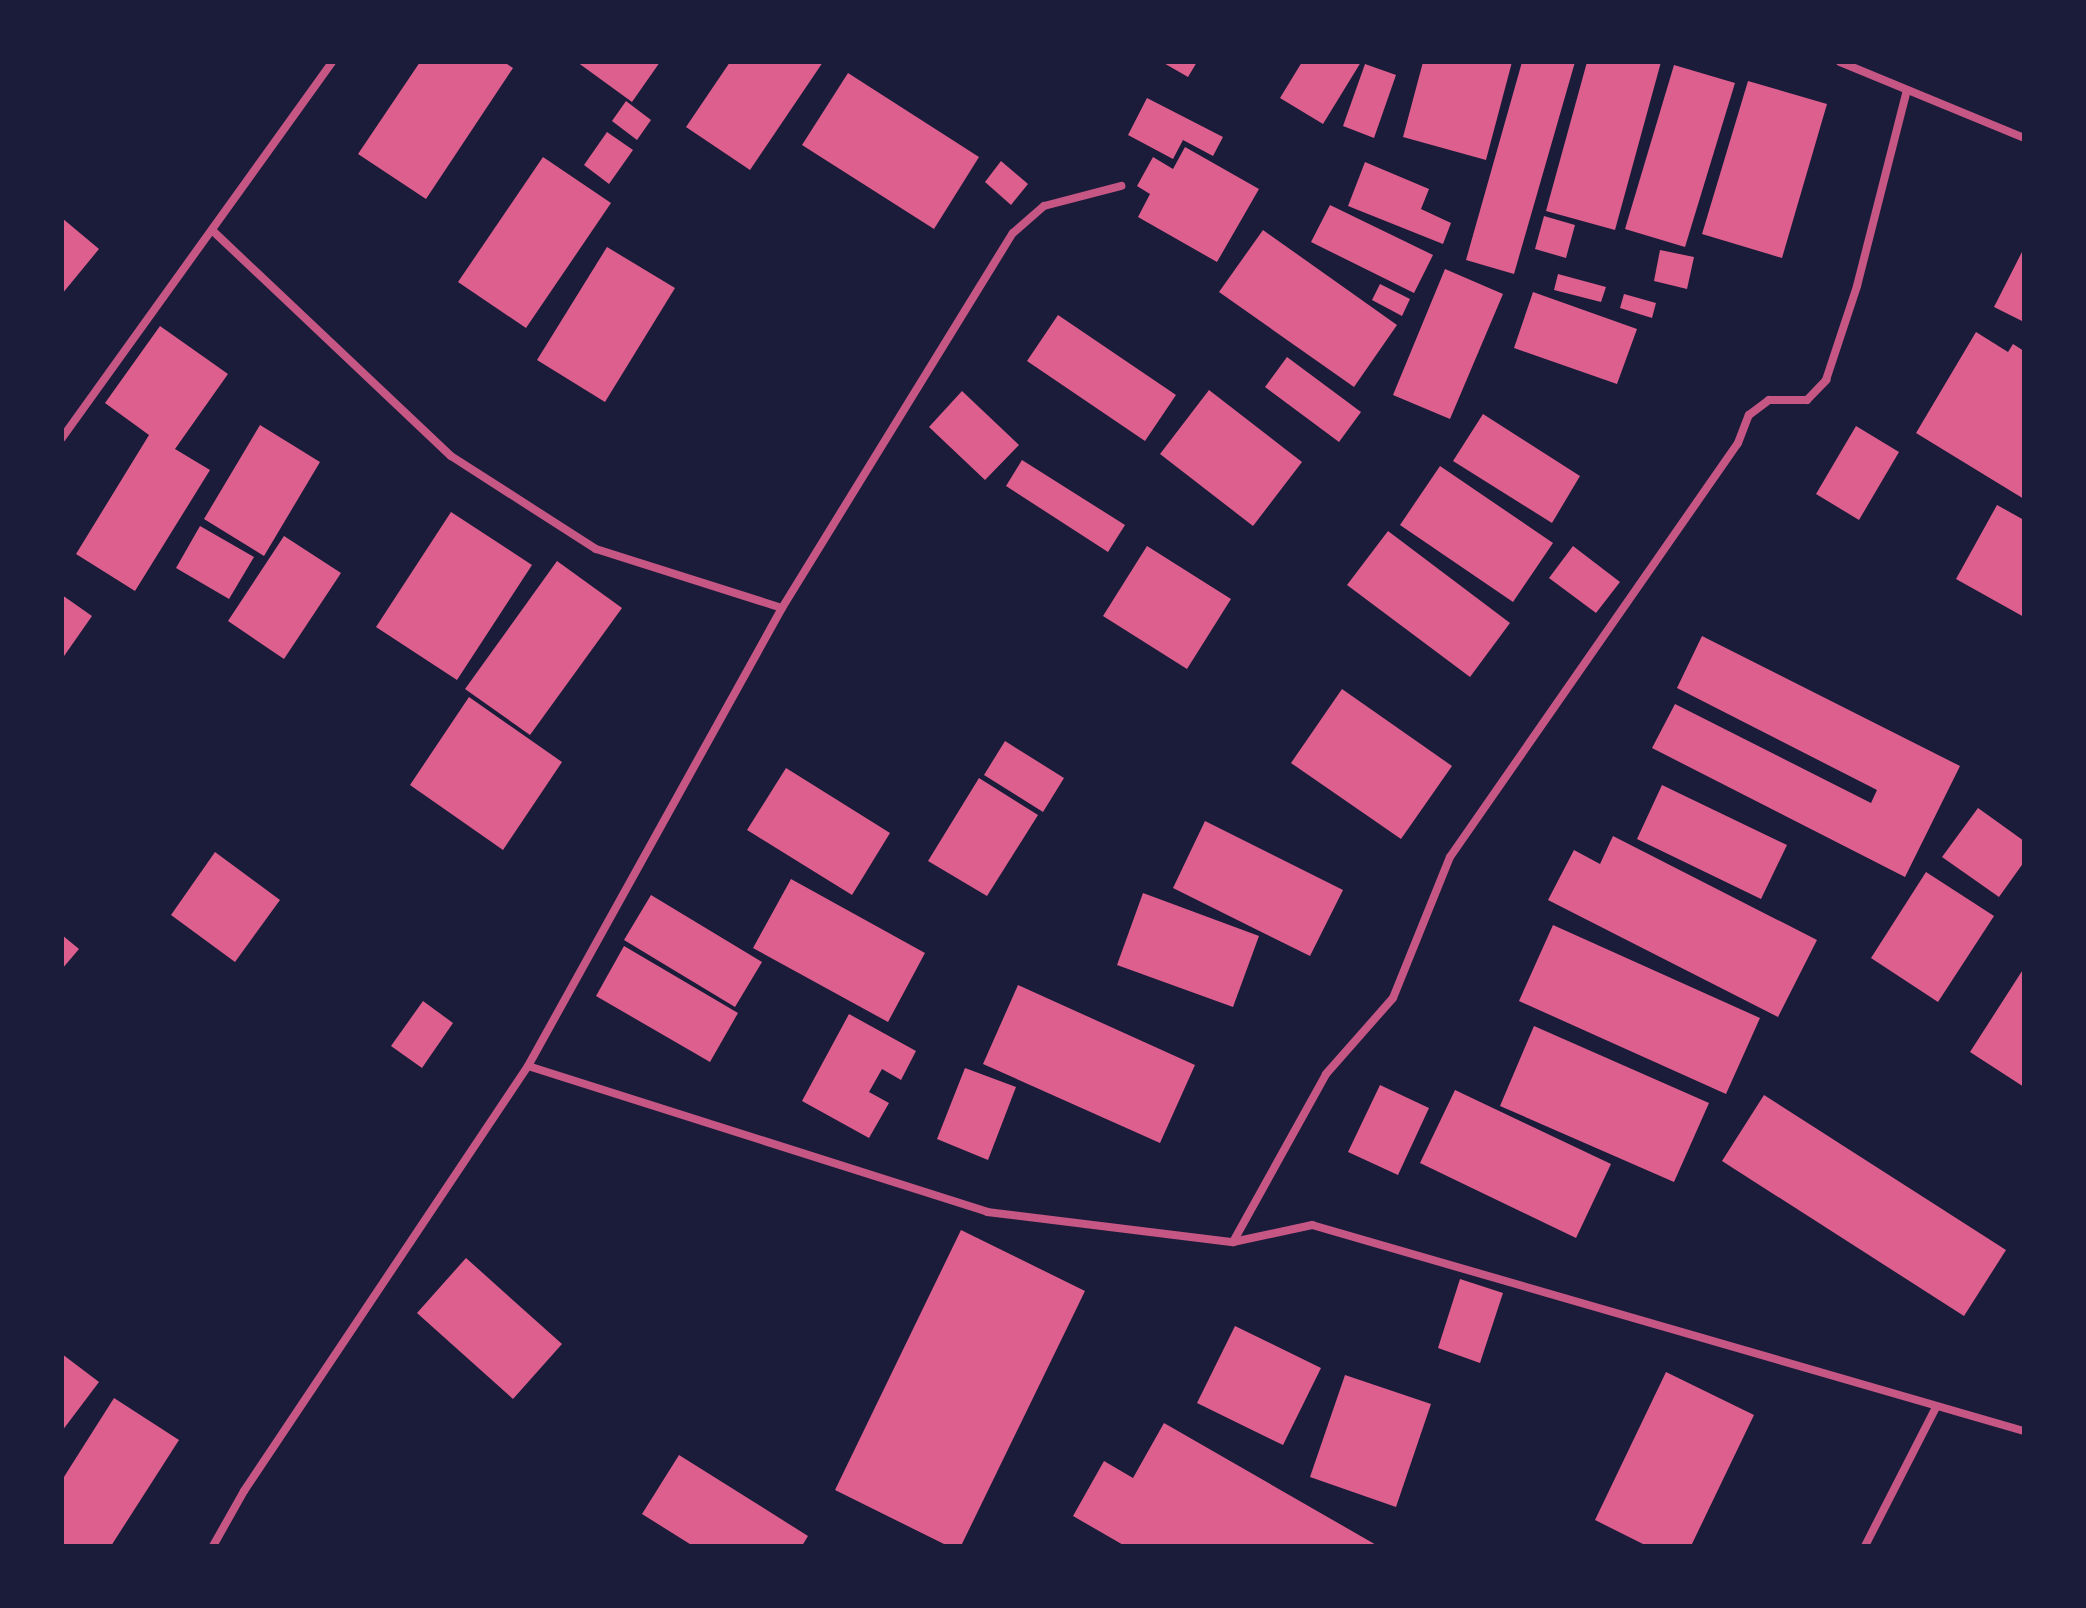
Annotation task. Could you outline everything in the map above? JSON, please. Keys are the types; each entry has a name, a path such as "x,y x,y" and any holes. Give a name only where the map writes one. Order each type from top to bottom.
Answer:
{"street":[{"path":"62,438 214,232 332,62"},
{"path":"1840,62 2024,138"},
{"path":"1233,1242 1326,1074 1393,998 1450,857 1738,443 1749,415 1769,400 1807,400 1826,380 1857,286 1907,90"},
{"path":"213,1546 244,1491 528,1066 782,608 800,586 1013,233 1044,206 1121,186"},
{"path":"214,232 451,456 596,549 782,608"},
{"path":"528,1066 987,1212 1233,1242 1312,1225 2024,1431"},
{"path":"1865,1546 1936,1407"}],"building":[{"path":"420,62 504,62 513,68 426,199 358,154"},
{"path":"577,62 660,62 632,102"},
{"path":"730,62 823,62 750,170 686,127"},
{"path":"1162,62 1197,62 1188,77"},
{"path":"1302,62 1361,62 1323,124 1280,98"},
{"path":"1423,62 1512,62 1486,160 1403,137"},
{"path":"1522,62 1575,62 1514,274 1466,260"},
{"path":"1587,62 1661,62 1615,230 1546,211"},
{"path":"1365,64 1396,75 1374,138 1343,126"},
{"path":"1674,65 1735,83 1685,247 1625,229"},
{"path":"848,73 979,157 934,229 802,145"},
{"path":"1748,81 1827,104 1782,258 1702,234"},
{"path":"1147,98 1223,137 1213,156 1183,140 1173,159 1128,135"},
{"path":"626,101 651,120 637,140 612,121"},
{"path":"607,132 633,150 609,184 584,165"},
{"path":"1185,147 1259,189 1217,262 1138,217 1150,194 1137,186 1153,157 1173,169"},
{"path":"543,157 611,203 526,328 458,282"},
{"path":"1001,161 1028,184 1011,205 985,182"},
{"path":"1365,162 1429,189 1421,209 1451,223 1443,244 1348,206"},
{"path":"1330,205 1433,255 1414,293 1311,242"},
{"path":"1544,216 1575,225 1566,258 1535,249"},
{"path":"62,218 99,249 62,294"},
{"path":"1263,230 1397,325 1354,387 1219,292"},
{"path":"607,247 675,288 605,402 537,360"},
{"path":"2024,248 2024,322 1994,307"},
{"path":"1660,250 1694,257 1687,289 1654,281"},
{"path":"1445,269 1503,294 1450,419 1393,395"},
{"path":"1558,274 1606,287 1601,302 1554,290"},
{"path":"1380,284 1410,299 1402,316 1372,300"},
{"path":"1533,292 1637,329 1617,384 1514,348"},
{"path":"1624,294 1656,303 1652,318 1620,308"},
{"path":"1058,315 1176,395 1145,441 1027,361"},
{"path":"160,326 228,374 175,449 210,470 135,591 76,554 149,435 105,403"},
{"path":"1976,332 2008,352 2013,344 2024,351 2024,499 1916,433"},
{"path":"1287,357 1361,412 1339,442 1265,387"},
{"path":"1209,390 1302,462 1253,526 1160,454"},
{"path":"962,391 1019,445 985,480 929,427"},
{"path":"1483,414 1580,476 1552,523 1453,461"},
{"path":"260,425 320,462 264,556 204,519"},
{"path":"1856,426 1899,452 1859,520 1816,494"},
{"path":"1022,460 1125,525 1108,552 1006,486"},
{"path":"1440,466 1553,543 1513,602 1400,525"},
{"path":"1997,505 2024,520 2024,617 1956,579"},
{"path":"451,512 532,565 457,680 376,627"},
{"path":"200,526 254,557 229,599 176,568"},
{"path":"1388,531 1510,623 1470,677 1347,585"},
{"path":"284,536 341,573 284,659 228,621"},
{"path":"1147,546 1231,599 1187,669 1103,616"},
{"path":"1573,546 1620,582 1596,613 1549,578"},
{"path":"557,561 622,608 530,735 465,689"},
{"path":"62,595 92,616 62,659"},
{"path":"1702,636 1960,766 1905,877 1652,748 1675,704 1871,803 1877,790 1677,688"},
{"path":"1342,689 1452,766 1401,839 1291,763"},
{"path":"469,697 562,762 503,850 410,785"},
{"path":"1005,741 1064,778 1043,812 984,775"},
{"path":"786,768 890,833 852,895 747,830"},
{"path":"979,778 1038,815 987,896 928,861"},
{"path":"1662,785 1787,845 1761,899 1637,839"},
{"path":"1978,808 2024,841 2024,862 1999,897 1942,857"},
{"path":"1205,821 1343,890 1310,956 1173,888"},
{"path":"1613,836 1817,940 1778,1017 1548,900 1574,850 1600,864"},
{"path":"215,852 280,900 235,962 171,915"},
{"path":"1926,872 1994,916 1938,1002 1871,958"},
{"path":"791,879 925,953 888,1022 753,948"},
{"path":"1143,893 1259,936 1233,1007 1117,965"},
{"path":"651,895 762,962 735,1007 624,940"},
{"path":"1553,925 1760,1018 1726,1094 1519,1001"},
{"path":"62,935 79,949 62,969"},
{"path":"624,946 738,1013 710,1062 596,996"},
{"path":"2024,968 2024,1087 1970,1052"},
{"path":"1018,985 1195,1065 1160,1143 983,1064"},
{"path":"423,1001 453,1023 422,1068 391,1046"},
{"path":"849,1014 916,1051 901,1080 882,1069 869,1092 889,1103 869,1138 802,1101"},
{"path":"1534,1026 1709,1103 1674,1182 1500,1106"},
{"path":"965,1068 1016,1087 988,1160 937,1139"},
{"path":"1380,1085 1429,1108 1398,1175 1348,1152"},
{"path":"1455,1090 1611,1164 1576,1238 1420,1163"},
{"path":"1764,1095 2006,1250 1964,1316 1722,1161"},
{"path":"961,1230 1085,1291 961,1546 948,1546 835,1490"},
{"path":"466,1258 562,1344 513,1399 417,1313"},
{"path":"1460,1279 1503,1293 1480,1363 1438,1348"},
{"path":"1235,1326 1321,1368 1283,1445 1197,1403"},
{"path":"62,1354 99,1382 62,1431"},
{"path":"1666,1372 1754,1415 1691,1546 1647,1546 1595,1520"},
{"path":"1345,1375 1431,1404 1396,1507 1310,1477"},
{"path":"114,1398 179,1440 111,1546 62,1546 62,1480"},
{"path":"1164,1423 1378,1546 1125,1546 1073,1516 1104,1461 1133,1478"},
{"path":"679,1455 808,1536 802,1546 693,1546 642,1514"}]}
